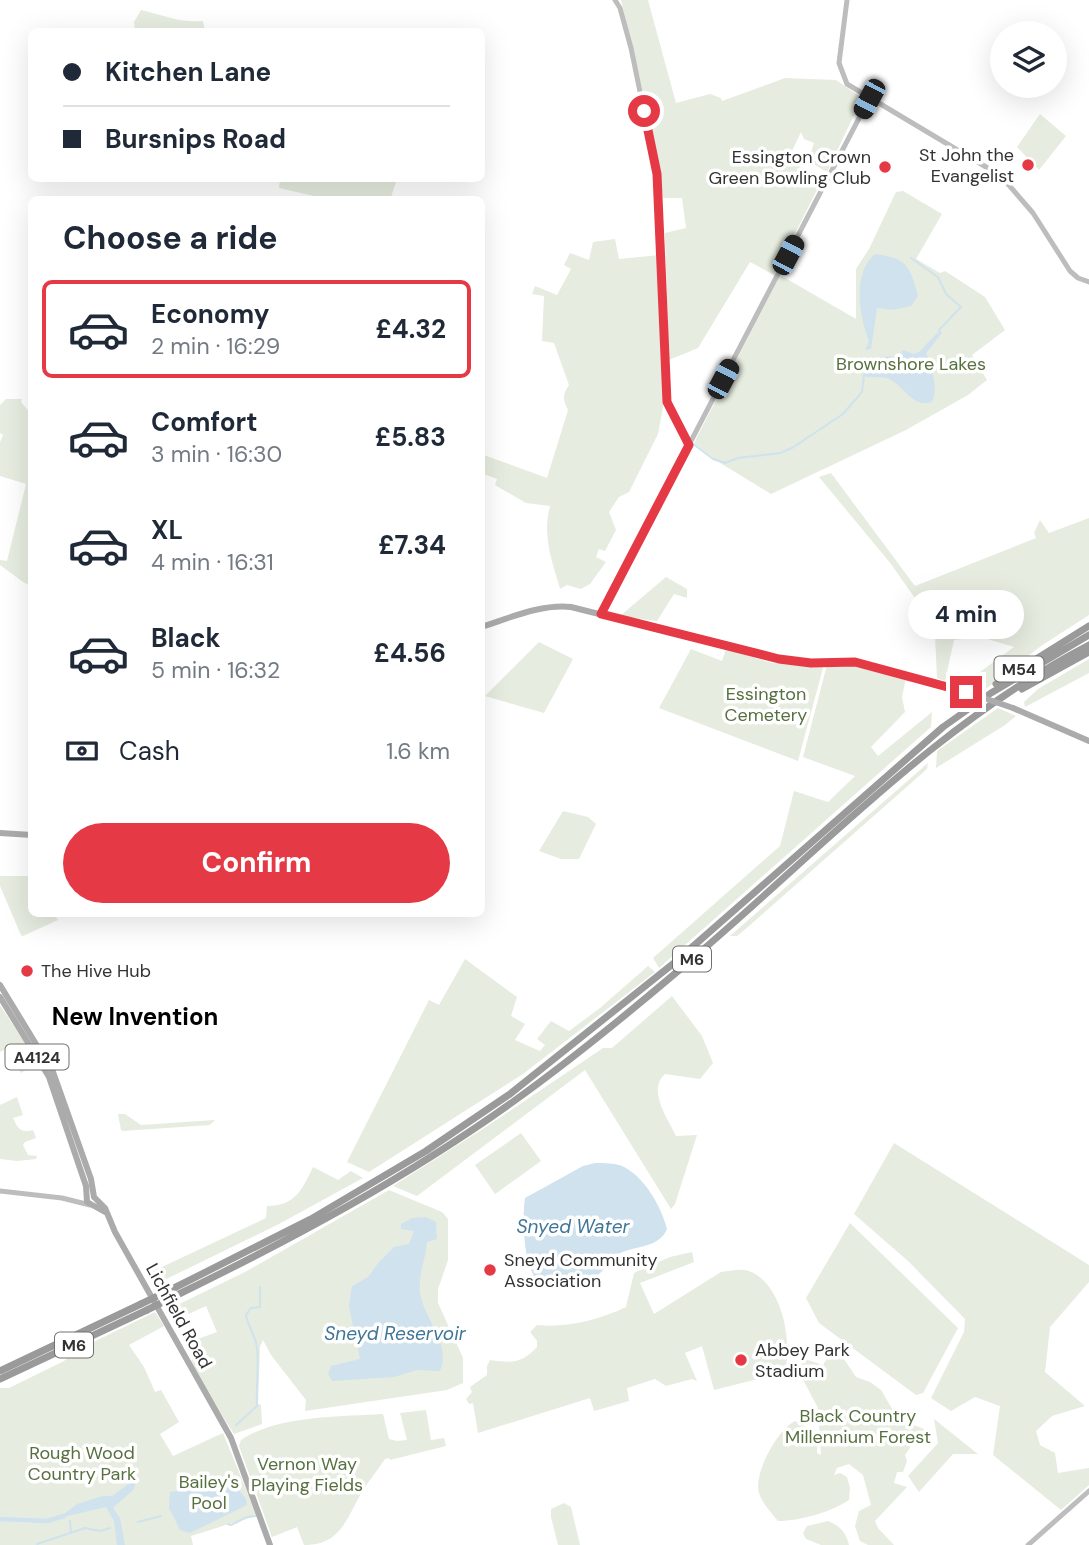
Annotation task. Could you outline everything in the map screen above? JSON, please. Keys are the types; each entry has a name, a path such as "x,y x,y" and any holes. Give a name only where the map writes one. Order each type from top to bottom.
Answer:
{"highway":[{"name":"M54","path":"956,718 965,706 985,691 1089,626"},
{"name":"M6","path":"175,1292 383,1177 500,1101 593,1030 674,963 869,790 956,718 991,693 1089,634"},
{"name":"M6","path":"0,1379 175,1292 273,1248 376,1191 514,1101 601,1036 681,969 883,789 976,714 1044,670 1089,645"},
{"name":"M54","path":"976,714 1089,652"},
{"name":"M6","path":"0,1371 144,1307"}],"main road":[{"path":"485,626 553,606 571,607 779,659 811,663 855,662 966,692 1013,708 1089,741"},
{"path":"0,833 28,835"},
{"name":"Lichfield Road","path":"0,985 53,1072 91,1179 91,1200"},
{"name":"Lichfield Road","path":"0,997 49,1077 91,1200 107,1212 114,1232 228,1433 270,1545"}],"street":[{"path":"615,0 620,8 631,48 657,174 667,402 689,445"},
{"path":"847,0 839,63 847,84 1001,176 1032,213 1070,271 1089,282"},
{"path":"601,614 869,99"},
{"path":"0,1191 77,1201 91,1200"},
{"path":"1028,1545 1089,1491"}],"green space":[{"path":"621,0 648,0 676,103 710,94 722,101 785,78 836,80 862,98 827,172 808,161 814,143 804,139 801,132 792,151 768,160 790,161 822,180 774,275 750,262 698,348 669,360 665,233 686,228 682,198 663,198 654,139"},
{"path":"141,10 179,20 203,21 204,28 135,28 134,22"},
{"path":"1040,114 1066,136 1039,170 1017,147"},
{"path":"280,182 396,182 391,196 314,196 279,188"},
{"name":"Brownshore Lakes","path":"903,191 942,214 916,259 940,273 945,271 985,297 1005,330 972,355 987,380 968,395 906,430 771,494 717,461 694,443 780,275 856,319 856,269 869,249 896,192"},
{"path":"615,239 619,259 660,255 664,402 658,434 629,492 619,497 609,512 616,530 605,551 599,549 596,557 606,562 590,584 581,589 567,585 560,589 548,538 550,506 526,503 495,485 497,479 485,474 485,455 547,478 568,410 564,398 569,385 554,343 542,341 544,296 532,294 535,286 557,295 571,269 564,265 570,253 589,260 593,242"},
{"path":"6,399 22,399 21,402 28,410 28,584 0,565 0,560 7,561 26,484 0,476 0,442 3,435 0,433 0,405"},
{"path":"831,473 915,586 1036,538 1034,533 1040,520 1049,533 1089,518 1089,615 1041,646 983,691 962,685 1014,647 981,637 954,640 945,681 937,678 935,635 919,604 891,564 819,477"},
{"path":"666,577 687,589 687,598 674,594 657,621 620,616"},
{"path":"539,642 573,659 544,713 485,696"},
{"name":"Essington Cemetery","path":"691,649 722,661 726,649 772,663 821,665 823,668 798,761 659,708"},
{"path":"1089,659 1089,673 1025,707 1024,702 1038,689"},
{"path":"827,665 857,665 906,677 902,697 905,712 871,747 878,756 932,712 931,727 659,968 653,958 780,846 794,791 828,802 855,776 803,757"},
{"path":"998,708 1016,716 936,768 937,751"},
{"path":"928,763 927,769 749,926 737,936 730,936"},
{"path":"563,811 588,817 596,824 579,859 561,859 539,851"},
{"path":"0,876 28,876 28,917 56,917 58,920 21,935 0,886"},
{"path":"465,959 517,997 511,1016 525,1024 515,1040 540,1051 545,1045 537,1039 551,1021 569,1031 648,966 655,972 523,1074 369,1172 347,1162 429,1000 439,1005"},
{"path":"672,996 702,1036 713,1063 700,1079 665,1074 660,1081 658,1096 676,1136 697,1135 675,1204 671,1209 585,1070 417,1196 393,1186 603,1048 612,1048"},
{"path":"0,1005 38,1063 21,1073 6,1049 0,1052"},
{"path":"17,1097 23,1115 13,1118 20,1129 33,1130 36,1138 23,1145 28,1155 37,1156 36,1159 0,1159 0,1105"},
{"path":"118,1114 125,1114 141,1125 215,1120 210,1125 123,1131"},
{"path":"521,1133 541,1161 495,1194 475,1165"},
{"name":"Black Country Millennium Forest","path":"894,1143 1089,1265 1089,1282 1050,1327 1045,1372 1085,1406 1052,1416 1036,1431 1040,1445 1055,1453 1058,1473 1089,1468 1089,1485 1061,1510 993,1455 1000,1406 975,1397 951,1411 931,1398 964,1332 965,1319 908,1261 854,1214"},
{"path":"313,1167 338,1180 351,1171 363,1178 277,1225 154,1285 147,1274 266,1218 267,1206 291,1200 301,1189"},
{"path":"389,1190 442,1212 448,1219 448,1260 438,1289 438,1303 463,1358 463,1383 447,1390 305,1411 306,1400 271,1355 263,1340 260,1347 258,1404 261,1405 262,1424 234,1434 208,1394 191,1360 202,1356 198,1339 217,1332 206,1306 173,1321 167,1310 245,1272"},
{"name":"Black Country Millennium Forest","path":"850,1223 958,1328 923,1393 916,1395 819,1323 806,1298"},
{"path":"692,1252 694,1262 640,1283 654,1314 721,1272 749,1271 761,1278 771,1289 784,1319 787,1353 782,1381 778,1374 714,1390 702,1346 685,1353 697,1381 692,1379 666,1386 655,1379 627,1388 629,1401 594,1411 590,1398 478,1433 473,1403 469,1404 466,1399 472,1392 470,1387 487,1375 490,1360 510,1362 526,1357 537,1347 537,1341 530,1332 537,1325 583,1322 626,1307 634,1273 670,1257"},
{"name":"Rough Wood Country Park","path":"155,1312 164,1326 129,1345 144,1367 155,1392 161,1390 179,1422 160,1434 173,1456 223,1433 257,1516 191,1536 193,1545 0,1545 0,1388 9,1388 64,1361 77,1350"},
{"name":"Black Country Millennium Forest","path":"832,1350 840,1353 856,1377 881,1390 894,1412 909,1423 924,1429 923,1439 914,1442 905,1455 907,1461 903,1472 897,1472 894,1483 907,1487 875,1521 894,1545 868,1545 860,1541 855,1526 859,1511 871,1505 863,1475 849,1464 837,1468 834,1475 840,1473 847,1477 849,1500 815,1515 778,1521 759,1493 760,1475 768,1453 781,1433 795,1421 818,1433 817,1453 821,1455 818,1408 800,1374 802,1358 823,1365"},
{"name":"Vernon Way Playing Fields","path":"426,1410 431,1440 444,1438 446,1446 385,1459 341,1529 326,1541 304,1545 297,1527 272,1537 239,1446 241,1440 256,1432 291,1422 383,1414 389,1439 407,1440 400,1413"},
{"name":"Black Country Millennium Forest","path":"934,1419 978,1454 953,1454 919,1492 908,1476 938,1443"},
{"path":"564,1503 571,1507 580,1545 558,1545 551,1509"},
{"path":"828,1521 842,1530 849,1545 821,1545 806,1539 803,1533 807,1526"}],"water":[{"path":"875,254 894,258 905,265 918,296 911,306 893,310 877,308 871,349 865,350 869,341 862,320 860,283 868,262"},
{"path":"940,330 942,333 926,353 934,383 932,402 913,399 889,379 866,377 863,371 864,363 879,357 900,356 903,350 913,354 919,352"},
{"name":"Snyed Water","path":"595,1163 622,1166 637,1177 656,1202 667,1229 658,1240 617,1255 598,1275 565,1288 547,1288 539,1283 528,1261 524,1233 525,1198 583,1166"},
{"name":"Sneyd Reservoir","path":"426,1217 436,1222 437,1239 427,1242 420,1292 440,1341 443,1361 440,1371 417,1370 394,1377 332,1381 328,1374 331,1366 360,1359 349,1306 352,1286 368,1277 394,1247 409,1244 414,1231 401,1229 401,1224 412,1218"},
{"path":"210,1482 236,1486 246,1499 247,1505 190,1533 180,1530 169,1508 170,1492 195,1489"},
{"path":"130,1483 136,1483 133,1490 113,1508 120,1518 125,1545 117,1545 114,1521 106,1507 59,1518 77,1504 112,1496"}],"waterway":[{"path":"911,258 938,277 946,294 961,307 939,330"},
{"path":"692,443 713,459 725,463 738,458 780,453 843,414 862,392 864,375"},
{"path":"236,1425 257,1406 257,1348 246,1315 251,1308 260,1307 260,1287"},
{"path":"0,1519 47,1521 64,1516"},
{"path":"138,1522 161,1516"},
{"path":"228,1524 256,1516"},
{"path":"70,1521 71,1533"},
{"path":"37,1544 85,1528 100,1531 110,1528"}],"place":[{"name":"St John the Evangelist","path":"1028,165"},
{"name":"Essington Crown Green Bowling Club","path":"885,167"},
{"name":"The Hive Hub","path":"27,971"},
{"name":"Sneyd Community Association","path":"490,1270"},
{"name":"Abbey Park Stadium","path":"741,1360"}],"district":[{"name":"New Invention","path":"135,1016"}],"route":[{"path":"644,111 657,174 663,261 667,402 689,445 601,614 663,632 779,659 811,663 855,662 966,692"}],"park label":[{"name":"Bailey's Pool","path":"209,1492"}]}
